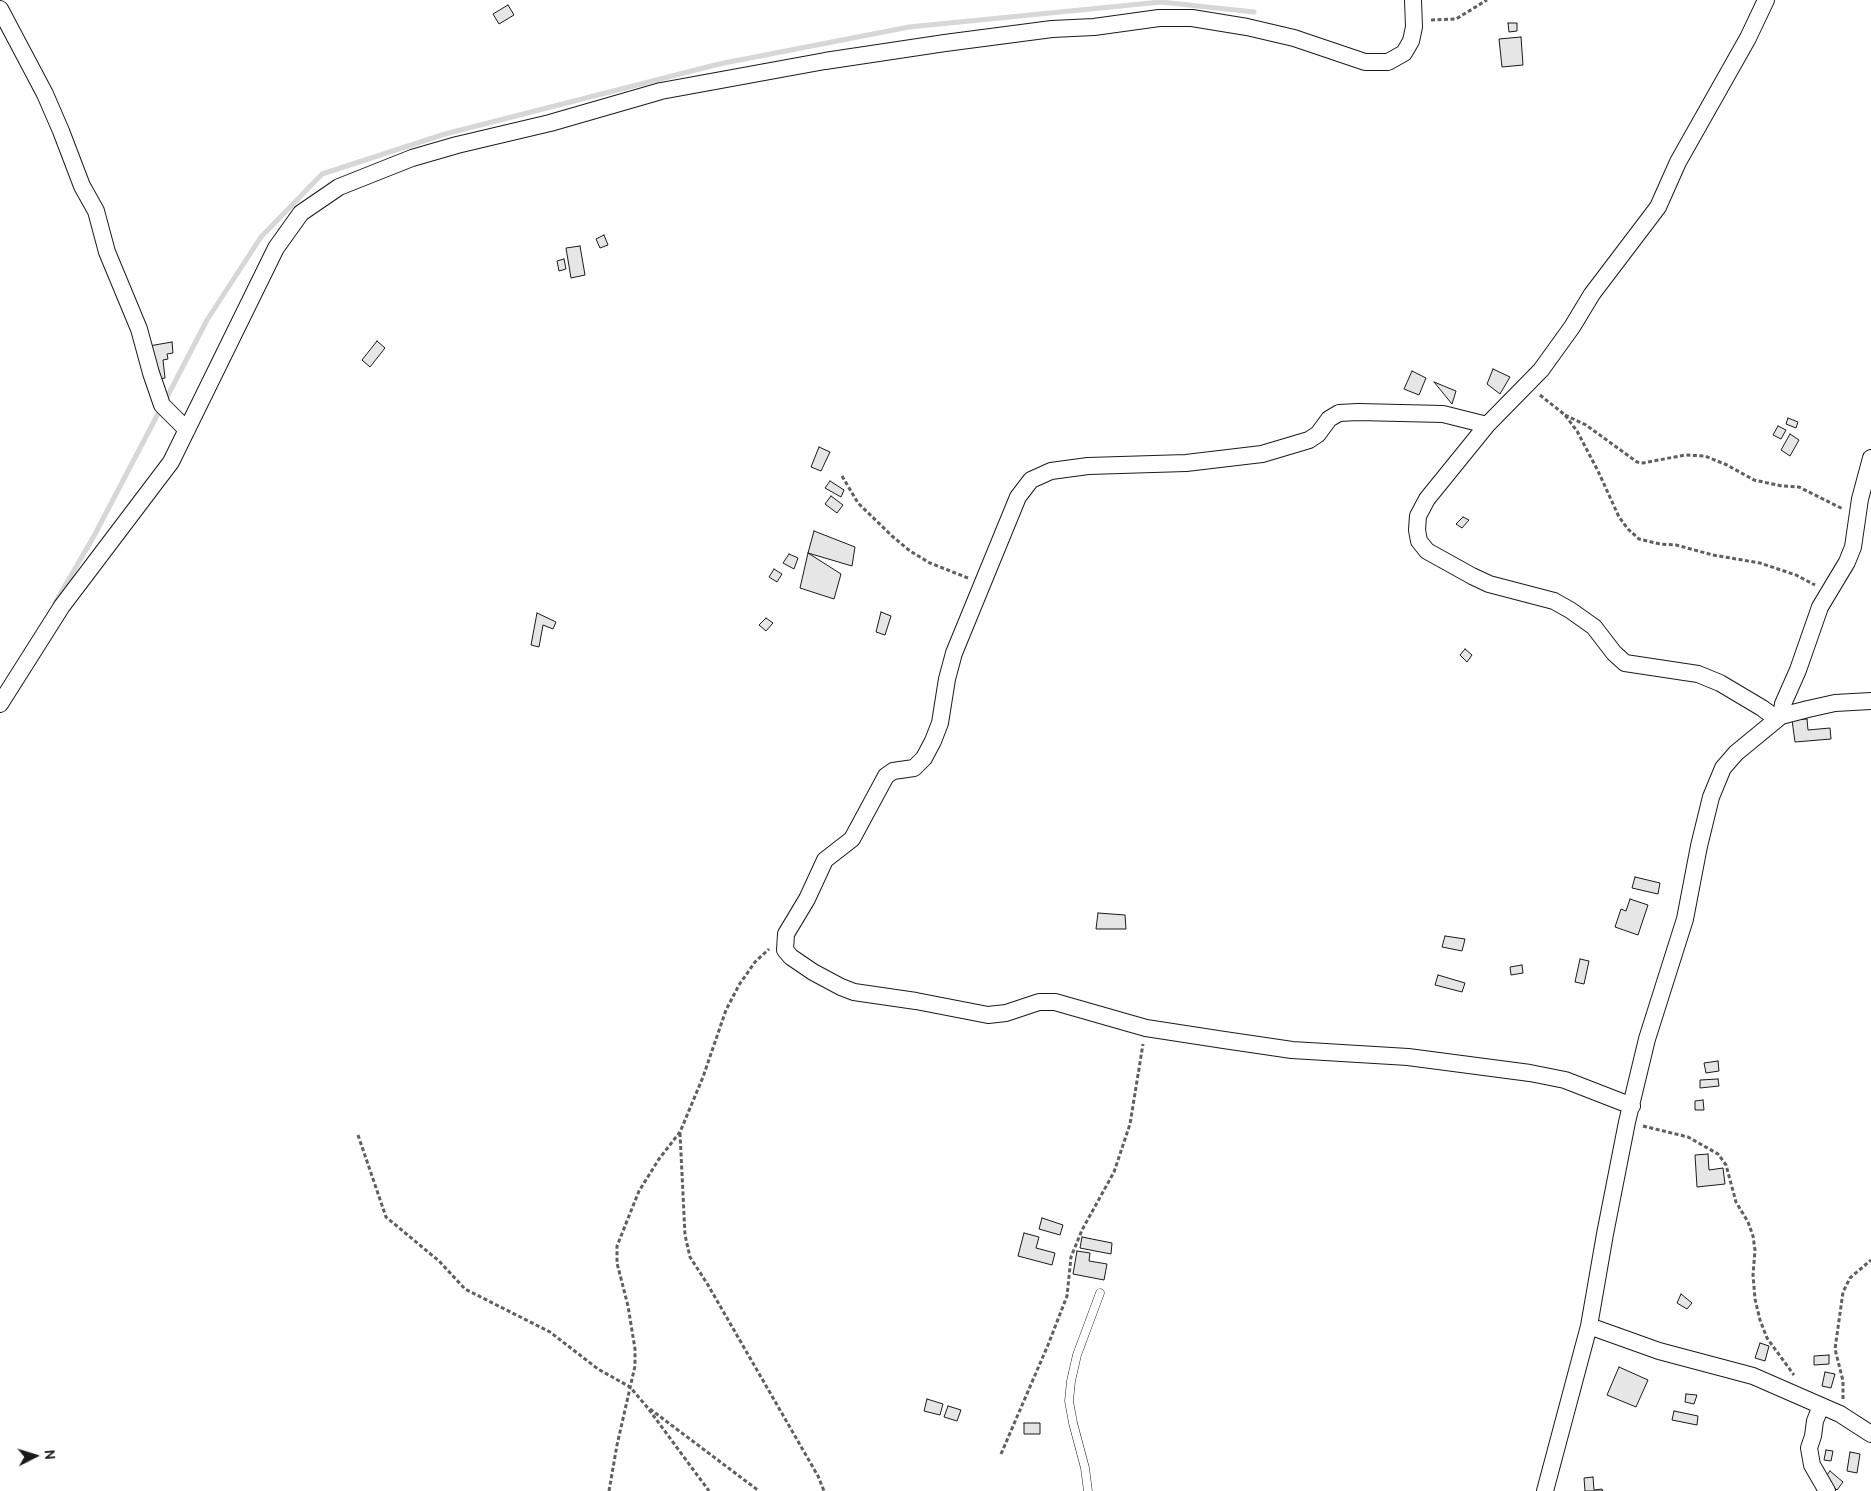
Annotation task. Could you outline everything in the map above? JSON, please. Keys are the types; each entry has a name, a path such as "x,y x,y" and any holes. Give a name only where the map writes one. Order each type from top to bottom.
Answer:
{"street":[{"path":"0,704 62,606 171,462 276,248 301,213 339,187 412,158 457,145 550,123 661,91 761,71 945,43 1052,30 1094,27 1159,18 1192,18 1247,27 1294,38 1365,62 1388,62 1404,53 1411,41 1414,26 1413,0"},
{"path":"1766,0 1748,38 1678,162 1658,207 1592,294 1555,352 1528,385 1487,425 1427,499 1418,516 1417,530 1420,540 1427,551 1472,576 1489,584 1554,601 1594,627 1614,653 1626,663 1698,674 1720,683 1779,717"},
{"path":"0,9 45,94 62,131 82,186 96,211 107,252 139,329 162,405 187,430"},
{"path":"1487,425 1442,414 1339,413 1329,419 1318,434 1309,440 1262,454 1196,462 1088,466 1051,471 1031,480 1018,497 954,653 947,679 940,723 933,741 924,758 914,768 892,771 886,776 852,839 825,860 807,899 786,934 785,950 791,957 813,972 854,992 916,1001 988,1015 1006,1013 1039,1002 1055,1002 1146,1028 1292,1050 1408,1057 1530,1072 1565,1080 1632,1106"},
{"path":"1779,717 1820,607 1847,562 1853,547 1857,516 1871,458"},
{"path":"1545,1491 1589,1326 1627,1122 1647,1039 1685,919 1698,846 1711,797 1723,768 1736,753 1779,717 1808,708 1871,701"},
{"path":"1589,1326 1659,1351 1753,1376 1849,1419 1871,1434"},
{"path":"1821,1406 1815,1420 1813,1436 1808,1448 1812,1465 1827,1491"}],"lane":[{"path":"1088,1491 1085,1468 1069,1401 1077,1355 1100,1293"}],"path":[{"path":"1414,26 1430,20 1456,19 1487,0"},
{"path":"1528,385 1565,415 1577,431 1619,517 1639,539 1653,543 1676,545 1713,555 1778,568 1796,575 1829,593"},
{"path":"1565,415 1586,424 1637,462 1643,463 1685,455 1705,456 1754,480 1782,486 1799,487 1857,516"},
{"path":"842,476 858,503 910,551 930,563 982,583"},
{"path":"610,1491 617,1445 635,1366 636,1349 628,1306 616,1263 617,1246 639,1191 680,1132 703,1077 723,1018 739,985 755,962 786,934"},
{"path":"1001,1454 1067,1296 1071,1257 1082,1230 1114,1172 1130,1124 1146,1028"},
{"path":"1627,1122 1688,1136 1718,1154 1726,1165 1736,1202 1748,1222 1752,1236 1755,1250 1753,1275 1755,1299 1760,1320 1767,1338 1797,1379"},
{"path":"680,1132 685,1235 690,1257 818,1476 824,1491"},
{"path":"358,1135 386,1217 438,1262 465,1289 550,1332 598,1369 630,1387 709,1491"},
{"path":"1849,1419 1844,1404 1843,1381 1835,1349 1842,1292 1850,1278 1871,1260"},
{"path":"647,1407 759,1491"}],"building":[{"path":"508,5 514,15 499,24 493,14"},
{"path":"1508,23 1517,23 1517,31 1509,32"},
{"path":"1521,37 1523,65 1502,67 1499,39"},
{"path":"604,235 608,245 600,248 596,239"},
{"path":"580,246 585,275 571,278 566,248"},
{"path":"564,259 566,269 559,271 557,261"},
{"path":"377,341 385,348 370,367 362,360"},
{"path":"172,342 173,353 167,354 168,359 163,360 165,378 153,380 149,346"},
{"path":"1493,369 1510,377 1500,394 1487,384"},
{"path":"1412,371 1426,378 1419,395 1404,389"},
{"path":"1434,382 1456,391 1452,404"},
{"path":"1788,418 1798,422 1796,428 1786,424"},
{"path":"1778,426 1786,430 1781,439 1773,435"},
{"path":"1790,434 1799,440 1790,456 1781,450"},
{"path":"819,447 830,452 821,471 811,467"},
{"path":"830,481 844,490 841,497 825,488"},
{"path":"831,496 843,505 837,513 825,504"},
{"path":"1463,517 1469,520 1462,528 1456,524"},
{"path":"814,531 855,547 852,566 808,553"},
{"path":"808,553 841,574 834,599 800,588"},
{"path":"789,554 798,558 794,569 783,563"},
{"path":"774,569 782,574 777,582 769,577"},
{"path":"881,612 891,616 885,635 876,632"},
{"path":"537,613 556,622 553,629 543,625 539,647 531,645"},
{"path":"766,618 773,623 766,631 759,625"},
{"path":"1465,649 1472,655 1467,662 1460,655"},
{"path":"1807,719 1808,730 1830,728 1831,739 1795,742 1792,720"},
{"path":"1635,877 1660,883 1658,894 1632,888"},
{"path":"1630,899 1648,905 1638,935 1615,927 1621,909 1626,911"},
{"path":"1098,913 1125,915 1126,929 1096,929"},
{"path":"1445,936 1465,939 1462,951 1442,947"},
{"path":"1580,959 1589,961 1584,984 1575,982"},
{"path":"1522,965 1523,973 1511,975 1510,967"},
{"path":"1438,975 1465,983 1462,992 1435,985"},
{"path":"1718,1061 1719,1071 1706,1073 1704,1063"},
{"path":"1718,1079 1719,1086 1700,1088 1700,1080"},
{"path":"1703,1100 1704,1110 1695,1110 1695,1101"},
{"path":"1708,1154 1709,1170 1723,1168 1725,1184 1697,1187 1695,1155"},
{"path":"1042,1218 1063,1225 1060,1235 1039,1229"},
{"path":"1024,1233 1039,1237 1036,1248 1055,1253 1052,1265 1018,1256"},
{"path":"1082,1237 1112,1243 1111,1254 1080,1248"},
{"path":"1077,1251 1090,1253 1089,1261 1107,1264 1104,1280 1073,1274"},
{"path":"1681,1294 1692,1303 1687,1309 1677,1303"},
{"path":"1760,1343 1769,1346 1765,1361 1755,1358"},
{"path":"1829,1355 1829,1364 1814,1365 1814,1356"},
{"path":"1619,1367 1648,1380 1636,1407 1607,1395"},
{"path":"1825,1372 1835,1374 1831,1388 1822,1386"},
{"path":"1686,1394 1697,1395 1694,1404 1685,1402"},
{"path":"927,1399 943,1404 940,1415 924,1411"},
{"path":"948,1406 961,1410 957,1421 944,1417"},
{"path":"1674,1411 1698,1416 1697,1425 1672,1420"},
{"path":"1024,1423 1040,1423 1040,1434 1024,1434"},
{"path":"1826,1450 1833,1451 1831,1461 1824,1460"},
{"path":"1850,1452 1860,1454 1857,1473 1847,1471"},
{"path":"1830,1471 1843,1482 1837,1490 1824,1479"},
{"path":"1593,1477 1594,1490 1602,1489 1603,1491 1585,1491 1584,1478"}],"waterway":[{"path":"165,401 207,320 261,237 322,174 445,134 719,64 909,27 1161,2 1254,12"},
{"path":"55,603 94,536 161,408"}]}
